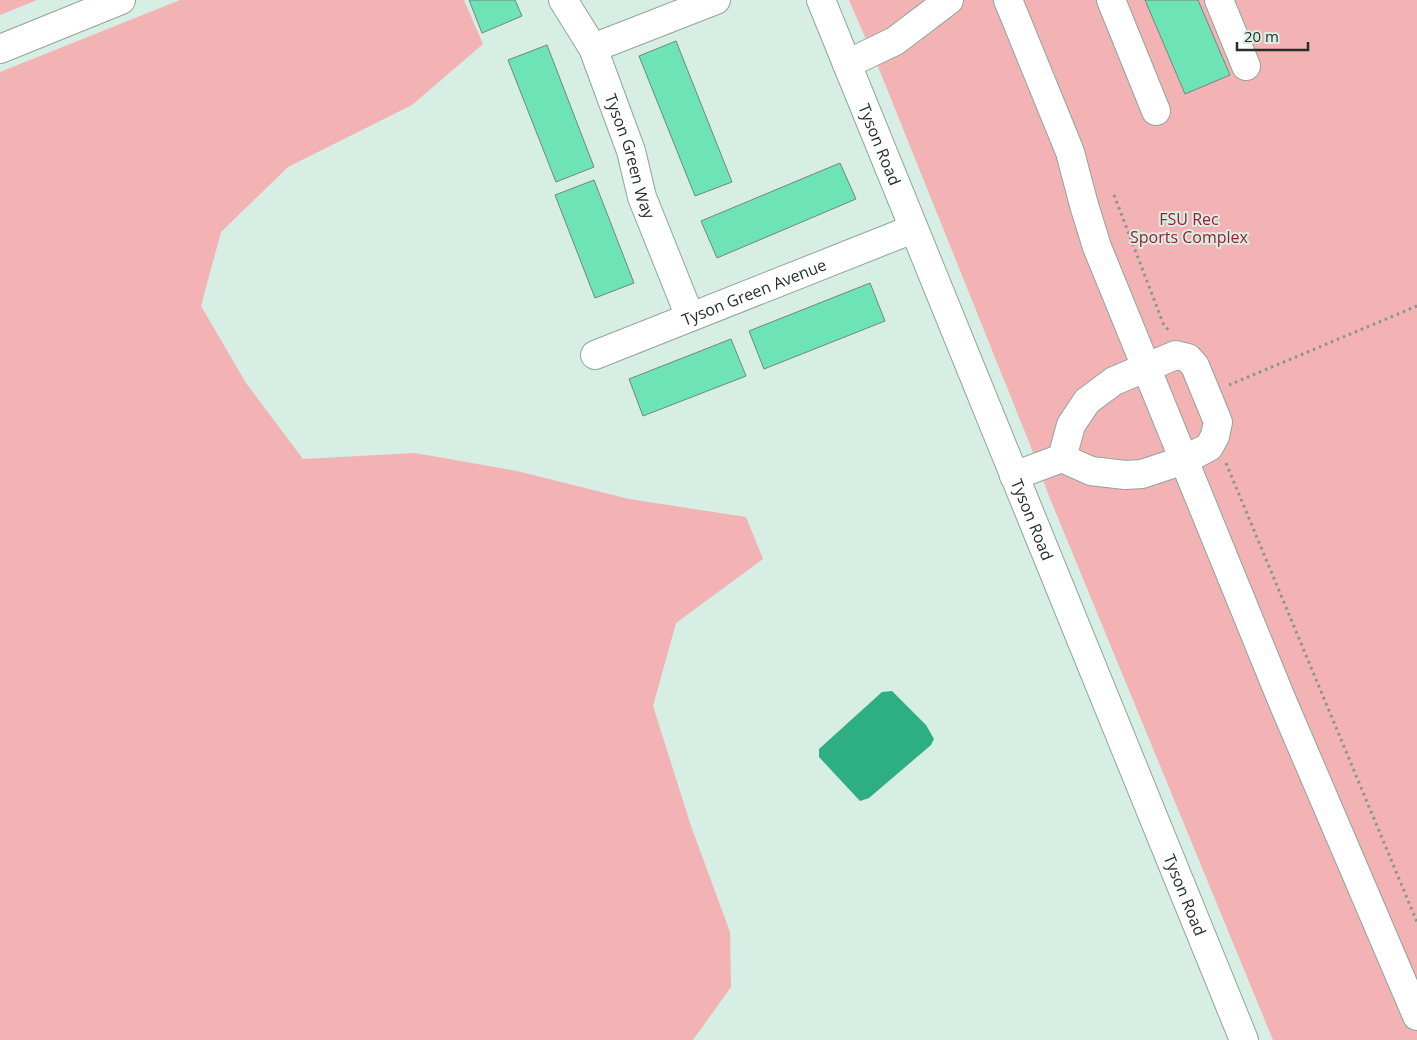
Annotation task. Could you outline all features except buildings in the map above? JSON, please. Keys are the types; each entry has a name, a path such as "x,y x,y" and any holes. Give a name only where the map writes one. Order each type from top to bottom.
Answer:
{"street":[{"path":"0,49 121,0"},
{"name":"Tyson Green Way","path":"563,0 593,48 631,151 642,197 690,317"},
{"path":"593,48 716,0"},
{"name":"Tyson Road","path":"821,0 1244,1040"},
{"path":"847,64 896,41 949,0"},
{"path":"1008,0 1070,152 1097,247 1281,698 1417,1016"},
{"path":"1111,0 1156,111"},
{"path":"1219,0 1246,66"},
{"name":"Tyson Green Avenue","path":"596,355 913,229"},
{"path":"1014,476 1062,458 1090,471 1125,475 1142,474 1184,460 1209,447 1215,436 1218,422 1195,366 1188,358 1176,355 1114,381 1087,401 1071,425 1062,458"}],"path":[{"path":"1114,195 1163,323 1172,335"},
{"path":"1224,387 1417,306"},
{"path":"1223,455 1417,922"}],"green space":[{"path":"0,0 37,0 0,15"},
{"path":"180,0 464,0 483,44 412,105 288,167 221,232 201,306 246,383 303,459 415,453 517,471 629,499 746,517 763,559 676,623 653,706 691,826 730,932 731,987 693,1040 0,1040 0,72"},
{"name":"FSU Rec Sports Complex","path":"849,0 1417,0 1417,1040 1273,1040 1049,496 881,74"}],"shaded area":[{"path":"892,691 926,725 934,739 931,745 869,798 860,801 819,757 819,749 882,692"}]}
